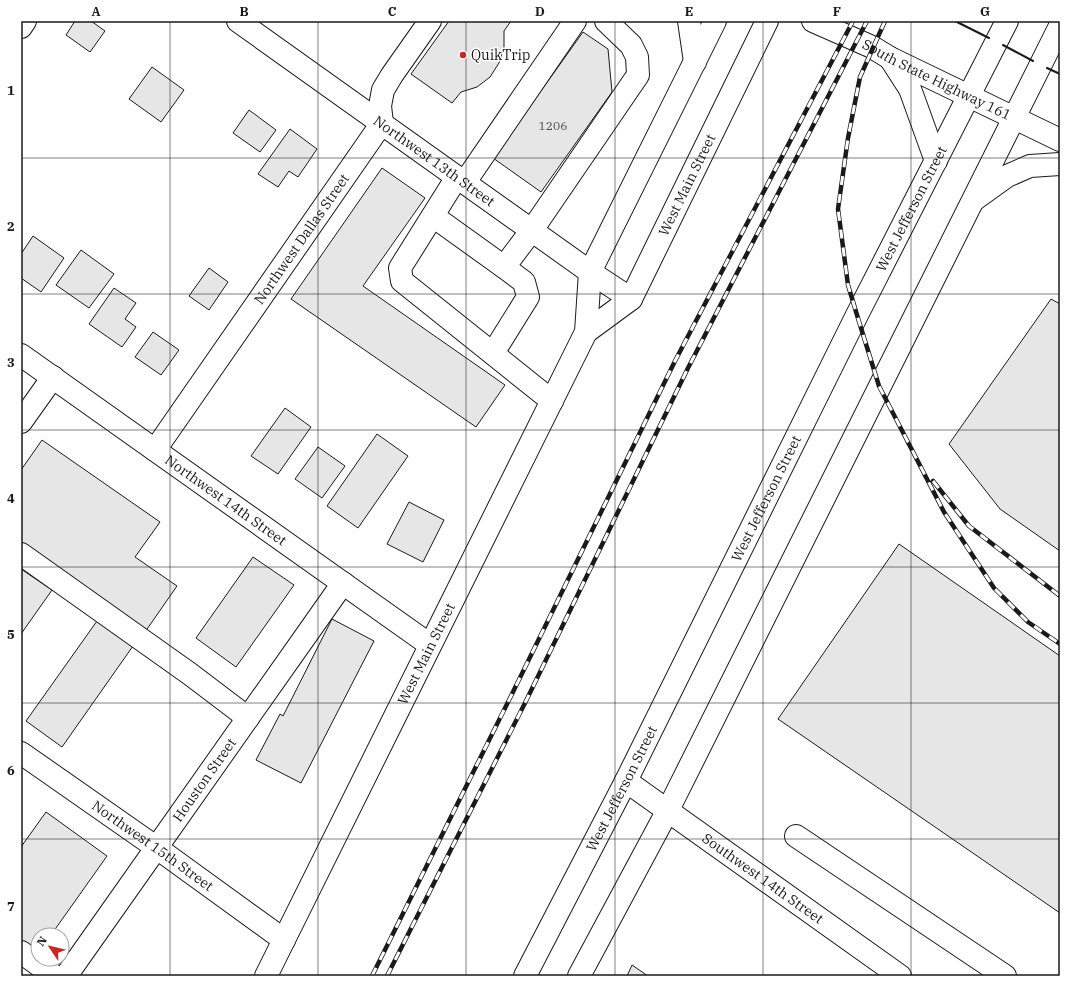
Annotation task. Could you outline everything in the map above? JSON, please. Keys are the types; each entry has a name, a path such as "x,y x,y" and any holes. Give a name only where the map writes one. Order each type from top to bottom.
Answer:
{"main road":[{"path":"21,27 25,21"},
{"name":"Northwest 13th Street","path":"238,21 631,300"},
{"path":"382,123 380,106 384,90 392,75 430,21"},
{"path":"552,401 402,281 400,268 433,216 461,180 575,21"},
{"path":"504,267 532,230 638,75 637,57 631,45 606,21"},
{"path":"689,21 695,62"},
{"name":"West Main Street","path":"266,976 586,332 590,272 715,21"},
{"name":"West Main Street","path":"586,332 631,300 767,21"},
{"name":"South State Highway 161","path":"813,21 872,47 890,58 1060,140"},
{"name":"West Jefferson Street","path":"525,976 626,781 856,315 936,161 1006,21"},
{"path":"579,976 668,810 1060,26"},
{"path":"890,58 910,89 936,161"},
{"name":"Northwest Dallas Street","path":"154,450 382,123"},
{"path":"972,200 1007,176 1030,166 1060,164"},
{"path":"433,216 524,282 528,297 493,353"},
{"name":"Northwest 14th Street","path":"21,355 430,645"},
{"path":"21,422 53,377"},
{"path":"21,554 190,674 248,718"},
{"name":"Houston Street","path":"66,976 343,583"},
{"name":"Northwest 15th Street","path":"21,753 157,848 284,940"},
{"name":"Southwest 14th Street","path":"626,781 900,976"},
{"path":"796,836 1005,976"},
{"path":"21,952 54,976"}],"building":[{"path":"75,21 91,21 105,31 90,52 66,35"},
{"name":"QuikTrip","path":"449,21 511,21 504,31 504,47 499,63 490,77 477,87 461,92 452,103 411,74"},
{"name":"QuikTrip","path":"583,32 608,49 612,92 541,192 493,158"},
{"path":"152,67 184,90 161,122 129,99"},
{"path":"249,110 276,130 260,152 233,133"},
{"path":"290,129 317,149 298,177 289,171 278,187 258,174"},
{"path":"382,168 425,198 363,286 505,385 476,427 291,299"},
{"path":"33,236 64,258 41,292 21,278 21,254"},
{"path":"81,250 114,274 89,308 56,285"},
{"path":"209,268 228,282 209,310 189,296"},
{"path":"114,288 136,303 125,319 136,327 122,347 89,324"},
{"path":"1051,299 1060,304 1060,551 1000,509 949,444"},
{"path":"153,332 179,350 161,375 135,357"},
{"path":"285,408 311,427 278,474 251,456"},
{"path":"377,434 408,456 358,528 327,506"},
{"path":"42,440 160,522 135,557 177,586 145,632 21,544 21,470"},
{"path":"318,447 345,466 322,498 295,479"},
{"path":"409,502 444,520 423,562 387,544"},
{"path":"899,544 1060,656 1060,913 778,719"},
{"path":"253,557 294,585 236,667 196,638"},
{"path":"21,569 52,590 21,634"},
{"path":"332,619 374,641 301,783 256,760 280,714 283,716"},
{"path":"97,621 133,646 62,747 26,721"},
{"path":"46,812 107,856 57,927 30,927 30,950 21,946 21,847"},
{"path":"632,965 648,976 627,976"}],"railway":[{"path":"372,976 675,361 853,21"},
{"path":"387,976 525,703 688,368 867,21"},
{"path":"885,21 860,77 848,138 838,209 848,285 879,386 944,512 994,588 1028,622 1060,644"},
{"path":"933,481 969,526 1060,596"}],"wall":[{"path":"955,21 989,38"},
{"path":"1003,45 1033,61"},
{"path":"1047,68 1060,74"}],"place":[{"name":"QuikTrip","path":"463,55"}]}
